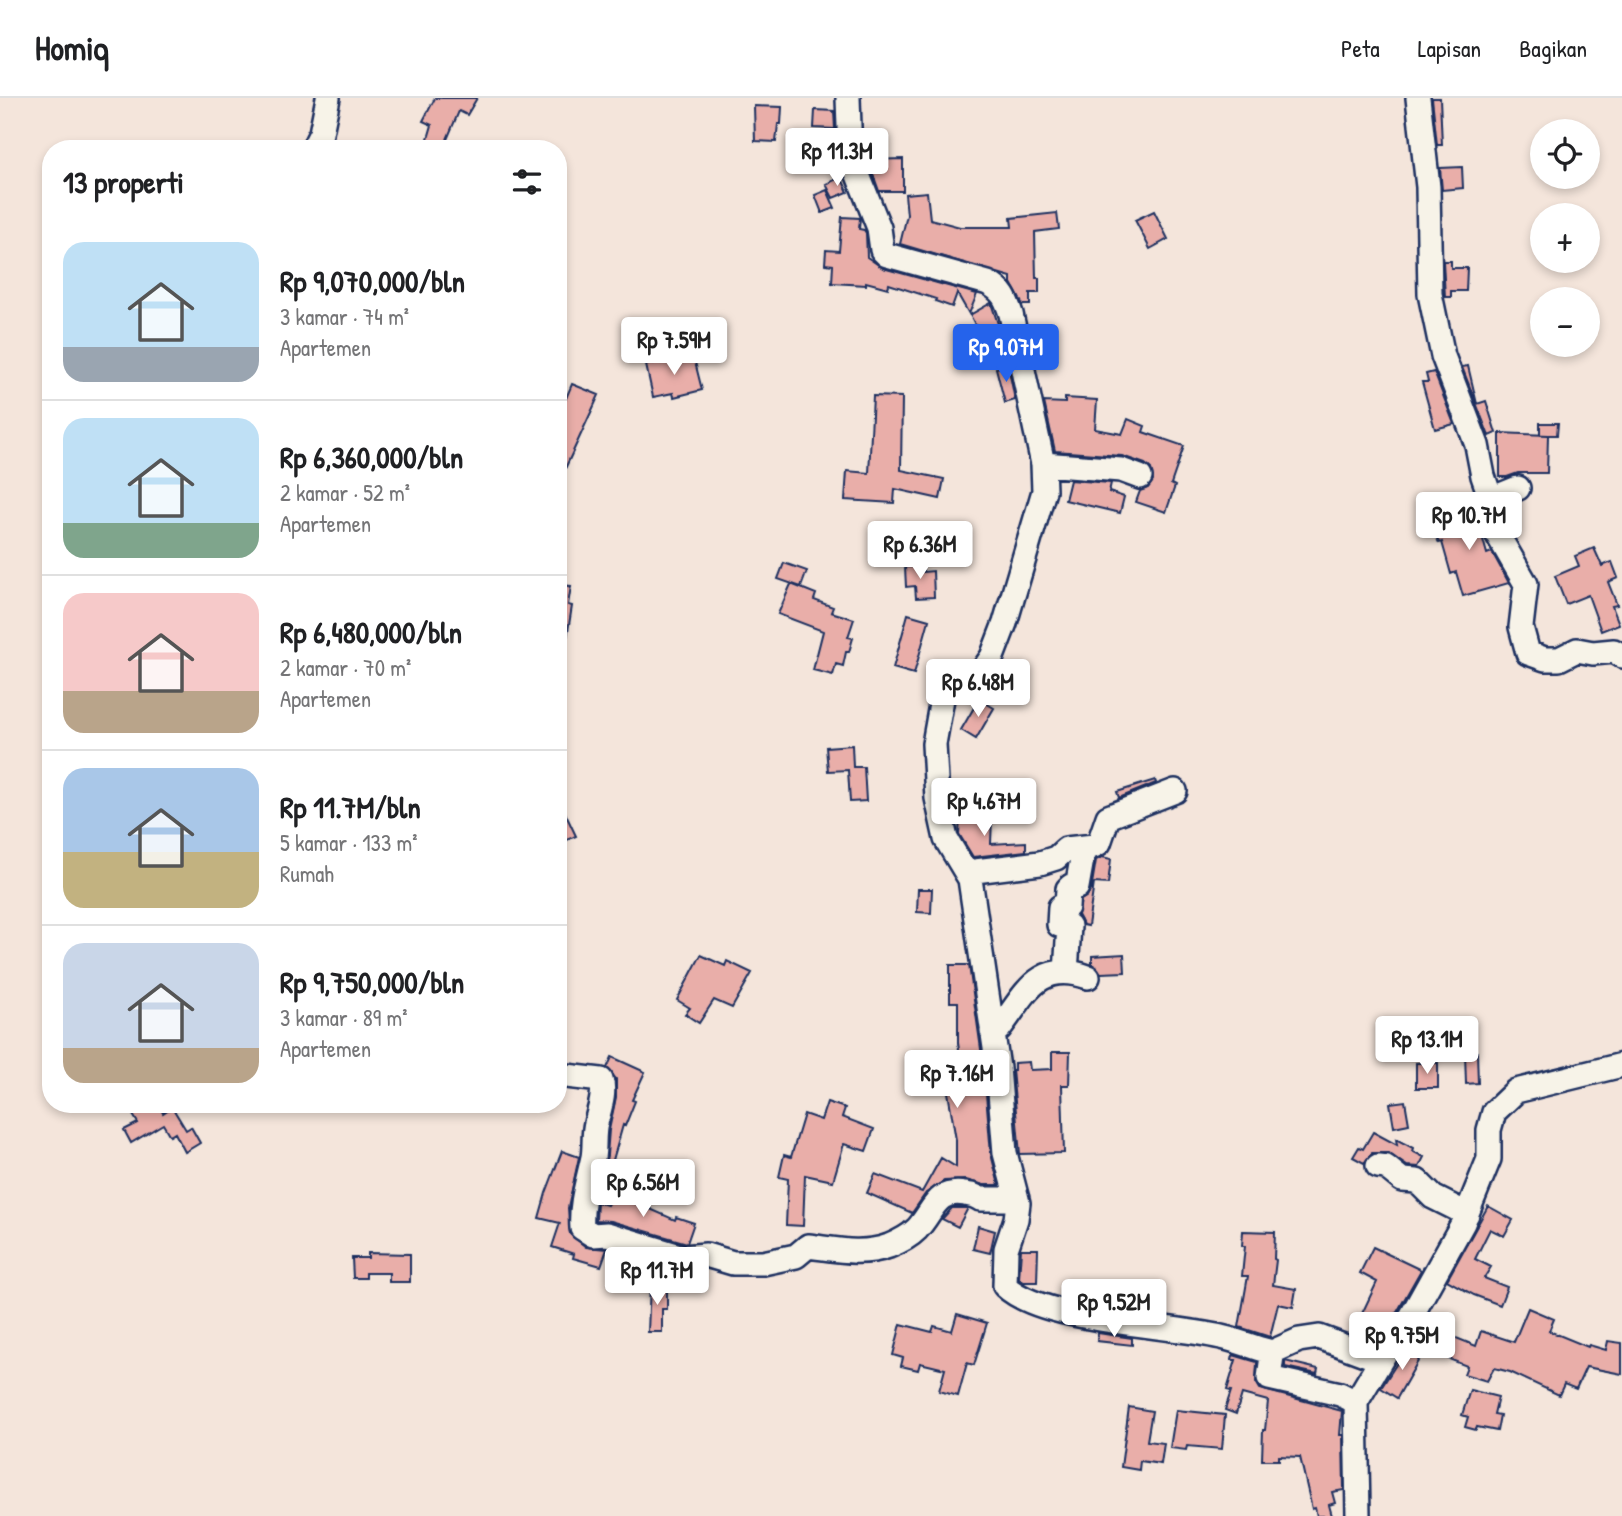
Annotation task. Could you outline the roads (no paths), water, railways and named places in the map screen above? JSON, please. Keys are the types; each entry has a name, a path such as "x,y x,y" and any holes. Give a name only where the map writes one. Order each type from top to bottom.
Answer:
{"street":[{"path":"318,140 328,98"},
{"path":"848,98 850,155 879,228 882,250 887,256 988,283 1006,296 1043,464 1044,491 1005,623 992,657 974,683 948,689 943,693 934,744 937,798 946,839 970,879 998,1068 1004,1153 1017,1199 1018,1207 1004,1258 1005,1286 1010,1291 1057,1310 1222,1337 1270,1353 1299,1340 1319,1337 1381,1360"},
{"path":"1418,98 1428,187 1430,294 1443,356 1477,445 1491,499"},
{"path":"1043,464 1121,470 1140,477"},
{"path":"1518,488 1485,502 1484,511 1526,584 1521,627 1528,653 1545,659 1559,659 1577,650 1593,653 1614,651 1622,656"},
{"path":"967,872 1040,863 1056,858 1066,849 1084,848 1099,843 1108,817 1175,791"},
{"path":"992,1031 999,1029 1029,986 1053,974 1077,974 1069,926 1059,925 1060,906 1067,907 1068,889 1071,886 1077,887 1084,848"},
{"path":"1358,1516 1356,1402 1408,1322 1467,1214 1489,1159 1489,1130 1494,1112 1516,1091 1622,1065"},
{"path":"567,1076 601,1080 603,1086 600,1112 595,1125 594,1154 580,1209 582,1228 593,1235 607,1234 684,1257 706,1255 733,1263 763,1263 796,1256 808,1246 826,1251 885,1247 911,1234 941,1196 953,1192 975,1195 980,1199 1017,1199"},
{"path":"1378,1166 1386,1167 1402,1180 1417,1181 1433,1197 1467,1214"},
{"path":"1270,1353 1269,1378 1340,1394 1356,1402"}]}
